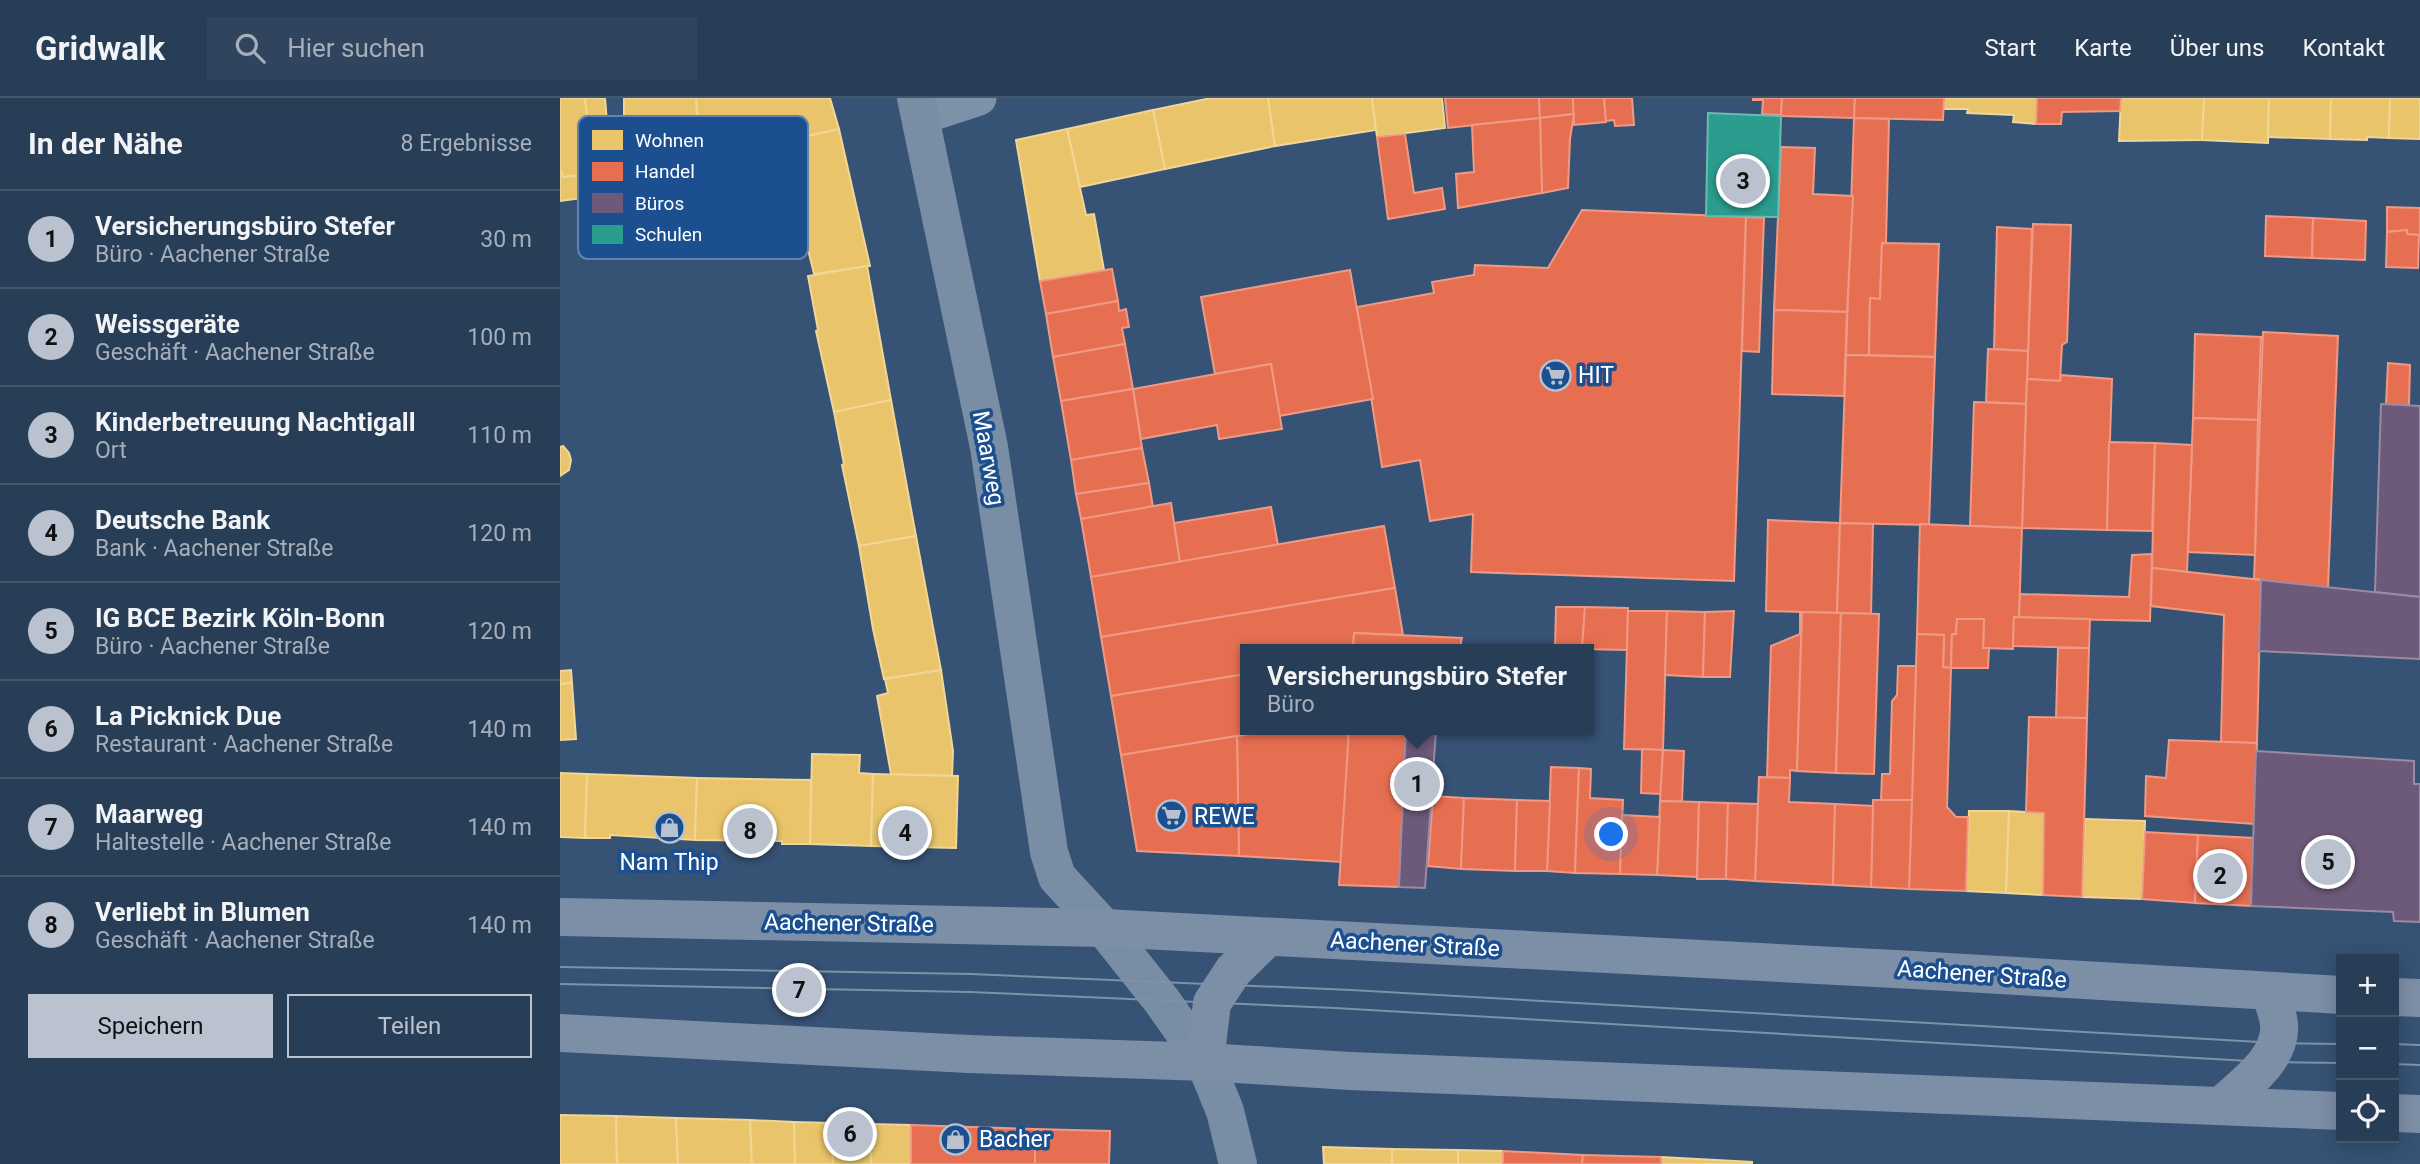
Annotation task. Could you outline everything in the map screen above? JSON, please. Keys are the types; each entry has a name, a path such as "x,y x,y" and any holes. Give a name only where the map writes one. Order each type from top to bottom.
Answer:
{"main road":[{"name":"Maarweg","path":"918,108 989,447 1049,852 1057,877 1104,928 1162,1001 1205,1062 1225,1111 1237,1164"},
{"name":"Aachener Straße","path":"560,917 1104,928 2336,995"},
{"path":"1205,1062 1212,1003 1233,971 1268,937"},
{"path":"2221,1106 2266,1062 2277,1043 2279,1023 2270,992"},
{"path":"2399,997 2420,999"},
{"path":"560,1033 1350,1071 2336,1111"},
{"path":"2399,1113 2420,1114"}],"street":[{"path":"918,108 979,98"}],"building: Wohnen":[{"path":"560,98 585,98 587,116 578,116 578,176 563,177 560,169"},
{"path":"585,98 605,98 606,116 587,116"},
{"path":"624,98 696,98 697,116 624,116"},
{"path":"696,98 830,98 839,129 808,136 808,116 697,116"},
{"path":"1211,98 1268,98 1275,146 1165,169 1153,110"},
{"path":"1268,98 1372,98 1376,130 1275,146"},
{"path":"1372,98 1442,98 1445,128 1377,137"},
{"path":"1944,98 2037,98 2036,124 2013,122 2014,115 1944,109"},
{"path":"2121,98 2204,98 2202,140 2119,141"},
{"path":"2204,98 2269,98 2268,143 2202,140"},
{"path":"2269,98 2331,98 2330,139 2268,137"},
{"path":"2331,98 2390,98 2389,138 2330,139"},
{"path":"2390,98 2420,98 2420,139 2389,138"},
{"path":"1153,110 1165,169 1080,187 1067,129"},
{"path":"839,129 870,266 814,274 808,249 808,136"},
{"path":"1067,129 1086,215 1094,214 1104,270 1040,281 1016,140"},
{"path":"560,169 563,177 578,176 578,199 560,201"},
{"path":"867,266 891,400 834,412 816,331 818,330 808,276"},
{"path":"891,400 916,536 859,546 834,412"},
{"path":"563,446 571,460 569,470 560,476 560,447"},
{"path":"916,536 941,670 884,679 859,546"},
{"path":"571,670 572,683 560,684 560,671"},
{"path":"941,670 953,751 952,776 891,774 877,696 888,693 885,679"},
{"path":"572,683 576,739 560,740 560,684"},
{"path":"812,754 860,755 859,773 873,774 871,846 810,844"},
{"path":"560,773 587,774 585,838 560,837"},
{"path":"587,774 697,778 695,840 610,835 610,838 585,838"},
{"path":"873,774 958,776 956,848 871,846"},
{"path":"697,778 811,780 810,844 695,840"},
{"path":"1969,811 2009,811 2006,893 1966,891"},
{"path":"2009,811 2044,813 2043,895 2006,893"},
{"path":"2085,819 2145,821 2142,899 2082,897"},
{"path":"560,1115 616,1116 617,1164 560,1164"},
{"path":"616,1116 676,1118 678,1164 617,1164"},
{"path":"676,1118 750,1120 752,1164 678,1164"},
{"path":"750,1120 794,1122 795,1164 752,1164"},
{"path":"794,1122 832,1123 833,1164 795,1164"},
{"path":"832,1123 870,1124 871,1164 833,1164"},
{"path":"870,1124 911,1125 911,1164 871,1164"},
{"path":"1323,1147 1392,1149 1392,1164 1324,1164"},
{"path":"1392,1149 1458,1150 1458,1164 1392,1164"},
{"path":"1458,1150 1503,1151 1503,1164 1458,1164"},
{"path":"1661,1157 1752,1162 1752,1164 1661,1164"}],"building: Handel":[{"path":"1445,98 1539,98 1540,118 1448,128"},
{"path":"1539,98 1573,98 1574,114 1540,118"},
{"path":"1573,98 1604,98 1606,122 1574,125"},
{"path":"1604,98 1632,98 1634,125 1615,126 1614,120 1606,121"},
{"path":"1753,98 1782,98 1781,115 1762,114 1763,100"},
{"path":"1782,98 1855,98 1854,118 1781,116"},
{"path":"1855,98 1944,98 1943,120 1854,118"},
{"path":"2037,98 2121,98 2120,111 2062,112 2061,124 2036,124"},
{"path":"1574,114 1568,188 1542,193 1540,118"},
{"path":"1540,118 1542,193 1458,208 1456,174 1474,172 1472,125"},
{"path":"1854,118 1889,119 1886,243 1882,243 1880,299 1870,298 1869,355 1846,355"},
{"path":"1405,134 1414,193 1442,188 1445,209 1388,219 1377,137"},
{"path":"1781,147 1815,148 1813,194 1853,196 1847,312 1774,310"},
{"path":"2387,207 2420,208 2420,235 2407,234 2407,230 2387,232"},
{"name":"HIT","path":"1582,210 1746,217 1734,581 1471,572 1473,514 1430,521 1420,460 1382,467 1357,307 1434,293 1432,282 1474,275 1475,265 1548,268"},
{"path":"2266,216 2313,218 2312,258 2265,256"},
{"path":"1746,217 1764,218 1759,352 1742,351"},
{"path":"2313,218 2366,221 2365,260 2312,258"},
{"path":"2033,224 2071,225 2067,342 2062,345 2060,381 2027,379"},
{"path":"1997,227 2032,229 2028,351 1994,349"},
{"path":"2407,230 2407,234 2419,235 2418,268 2386,267 2387,232"},
{"path":"1882,243 1939,244 1935,357 1869,355 1870,298 1880,299"},
{"path":"1112,269 1118,301 1046,314 1040,281"},
{"path":"1350,270 1373,399 1279,416 1271,364 1215,374 1201,297"},
{"path":"1118,301 1119,311 1126,309 1129,327 1122,328 1125,344 1053,357 1046,314"},
{"path":"1774,310 1847,312 1844,396 1772,394"},
{"path":"2263,332 2338,336 2328,588 2254,579"},
{"path":"2195,334 2261,337 2258,420 2193,418"},
{"path":"1125,344 1133,389 1061,401 1053,357"},
{"path":"1988,349 2028,351 2026,404 1986,402"},
{"path":"1846,355 1935,357 1929,525 1840,523"},
{"path":"2388,363 2410,365 2409,406 2386,405"},
{"path":"1271,364 1282,429 1219,439 1217,425 1141,439 1133,389"},
{"path":"2061,375 2112,379 2107,530 2022,528 2027,379 2060,381"},
{"path":"1133,389 1142,448 1071,460 1061,401"},
{"path":"1974,402 2026,404 2022,528 1970,526"},
{"path":"2193,418 2258,420 2255,555 2188,552"},
{"path":"2109,442 2155,443 2152,531 2107,530"},
{"path":"2155,443 2192,445 2187,572 2152,568"},
{"path":"1142,448 1149,483 1076,494 1071,460"},
{"path":"1149,483 1153,507 1081,519 1076,494"},
{"path":"1171,503 1180,562 1091,577 1081,519"},
{"path":"1271,507 1278,545 1180,562 1174,523"},
{"path":"1768,520 1840,523 1837,613 1766,611"},
{"path":"1840,523 1873,524 1871,614 1837,613"},
{"path":"1920,524 2022,528 2019,618 2014,617 2013,649 1983,648 1984,619 1957,619 1956,634 1952,634 1951,668 1943,667 1944,635 1917,634"},
{"path":"1384,526 1395,588 1101,637 1091,577"},
{"path":"2152,554 2150,621 2019,618 2020,594 2129,597 2132,555"},
{"path":"2152,568 2261,580 2257,743 2221,742 2224,615 2151,606"},
{"path":"1395,588 1403,635 1354,633 1353,644 1240,644 1240,675 1111,696 1101,637"},
{"path":"1556,607 1585,607 1582,644 1555,644"},
{"path":"1585,607 1628,608 1627,650 1594,649 1594,644 1582,644"},
{"path":"1628,611 1667,611 1663,750 1624,749"},
{"path":"1667,611 1705,612 1703,677 1665,675"},
{"path":"1734,611 1730,677 1703,677 1705,612"},
{"path":"1802,612 1797,771 1790,770 1790,778 1767,777 1771,646 1800,634"},
{"path":"1802,612 1841,613 1836,773 1797,771"},
{"path":"1841,613 1879,614 1874,774 1836,773"},
{"path":"2014,617 2090,619 2089,648 2013,646"},
{"path":"1957,619 1984,619 1983,648 1989,648 1988,668 1951,668 1952,634 1956,634"},
{"path":"1354,633 1462,638 1461,644 1353,644"},
{"path":"1917,634 1944,635 1943,667 1951,668 1947,807 1956,817 1968,817 1966,891 1909,889"},
{"path":"2058,648 2089,648 2087,718 2056,718"},
{"path":"1898,666 1916,666 1912,800 1881,800 1882,774 1890,774 1892,701 1897,695"},
{"path":"1240,675 1240,735 1243,735 1121,755 1111,696"},
{"path":"2029,717 2087,718 2082,897 2043,895 2044,813 2026,812"},
{"path":"1349,735 1342,862 1239,856 1237,736"},
{"path":"1349,735 1406,735 1399,887 1339,885"},
{"path":"1237,736 1239,856 1137,851 1121,755"},
{"path":"2169,740 2257,743 2254,824 2145,816 2146,776 2166,778"},
{"path":"1642,749 1663,750 1661,794 1641,793"},
{"path":"1663,750 1684,751 1682,802 1660,801"},
{"path":"1551,767 1579,768 1575,873 1547,871"},
{"path":"1579,768 1591,769 1590,798 1623,800 1620,874 1575,873"},
{"path":"1759,777 1790,778 1789,802 1835,804 1833,885 1755,881"},
{"path":"1433,796 1464,798 1461,869 1428,866"},
{"path":"1464,798 1517,800 1515,871 1461,869"},
{"path":"1517,800 1550,801 1547,871 1515,871"},
{"path":"1873,800 1912,800 1909,889 1871,887"},
{"path":"1660,801 1699,802 1697,877 1657,875"},
{"path":"1699,802 1728,803 1726,879 1697,879"},
{"path":"1728,803 1758,804 1755,881 1726,879"},
{"path":"1835,804 1873,806 1871,887 1833,885"},
{"path":"1622,815 1660,817 1657,875 1620,874"},
{"path":"2145,832 2198,835 2195,903 2142,899"},
{"path":"2198,835 2254,838 2251,906 2195,903"},
{"path":"911,1125 1035,1129 1035,1164 911,1164"},
{"path":"1035,1129 1110,1131 1109,1164 1035,1164"},
{"path":"1503,1151 1583,1155 1582,1164 1503,1164"},
{"path":"1583,1155 1661,1157 1661,1164 1582,1164"}],"building: Büros":[{"path":"2381,404 2420,406 2420,597 2375,592"},
{"path":"2261,580 2420,597 2420,659 2259,651"},
{"path":"1406,735 1436,735 1425,888 1399,887"},
{"path":"2256,751 2414,761 2414,784 2420,784 2420,922 2394,921 2393,912 2251,906"}],"building: Schulen":[{"path":"1708,113 1781,116 1778,217 1706,216"}],"tram line":[{"path":"560,967 971,974 1351,990 2277,1043 2336,1044"},
{"path":"560,984 970,992 1335,1008 2266,1062 2336,1063"},
{"path":"2399,1044 2420,1045"},
{"path":"2399,1064 2420,1065"}],"place":[{"name":"Kinderbetreuung Nachtigall","path":"1743,181"},
{"name":"HIT","path":"1555,375"},
{"name":"Versicherungsbüro Stefer","path":"1417,784"},
{"name":"REWE","path":"1171,816"},
{"name":"Nam Thip","path":"669,828"},
{"name":"Verliebt in Blumen","path":"750,831"},
{"name":"Deutsche Bank","path":"905,833"},
{"name":"IG BCE Bezirk Köln-Bonn","path":"2328,862"},
{"name":"Weissgeräte","path":"2220,876"},
{"name":"Maarweg","path":"799,990"},
{"name":"La Picknick Due","path":"850,1134"},
{"name":"Bacher","path":"956,1139"}]}
